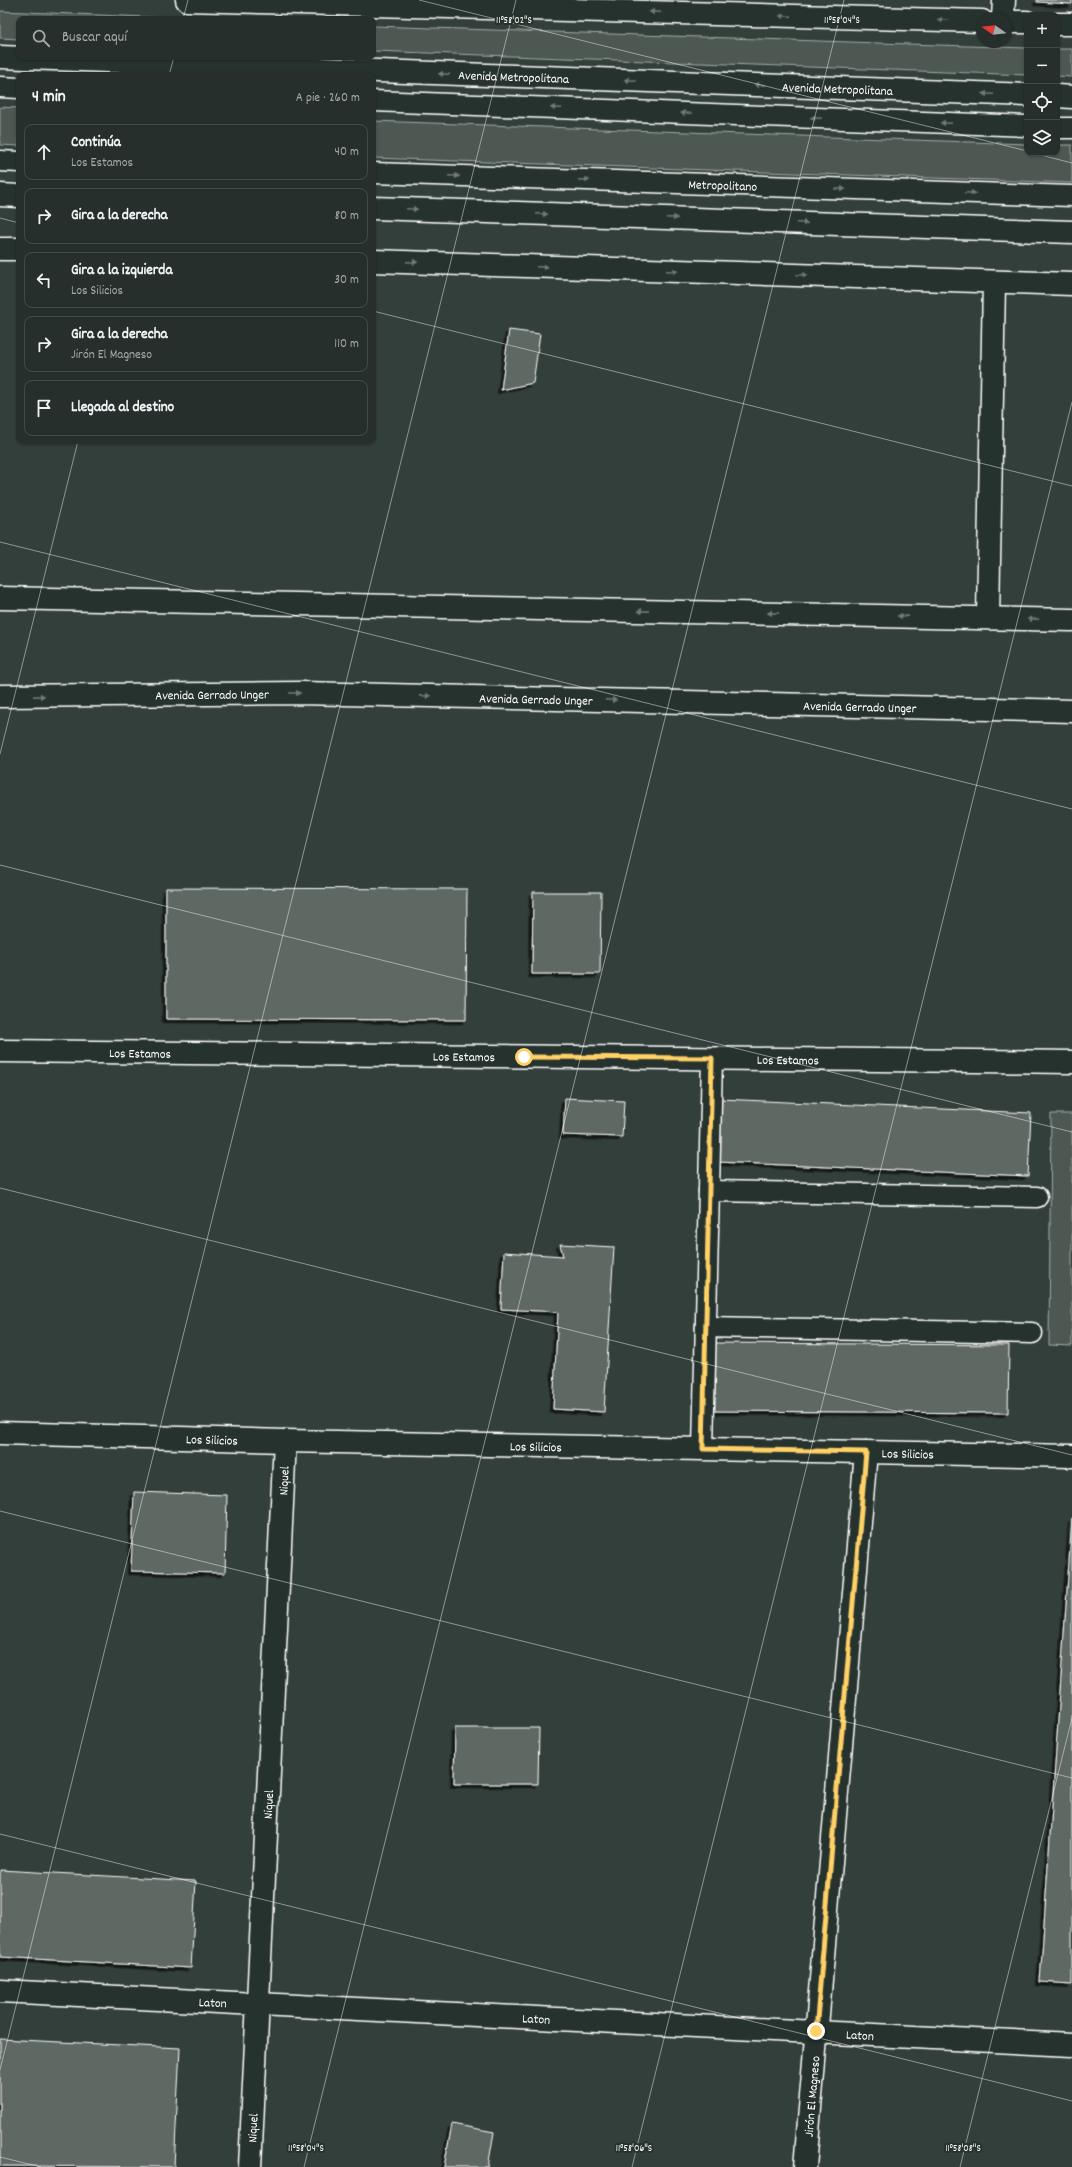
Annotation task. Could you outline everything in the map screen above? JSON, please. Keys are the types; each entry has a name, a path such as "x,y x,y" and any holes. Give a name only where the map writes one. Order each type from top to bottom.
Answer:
{"street":[{"path":"187,0 976,21"},
{"path":"1003,12 1004,0"},
{"path":"1012,22 1024,22"},
{"path":"1060,24 1072,24"},
{"name":"Avenida Metropolitana","path":"0,57 16,58"},
{"name":"Avenida Metropolitana","path":"81,60 1024,95"},
{"path":"1060,96 1072,97"},
{"path":"0,195 16,196"},
{"path":"376,208 1072,232"},
{"path":"0,249 16,249"},
{"path":"376,261 1072,284"},
{"path":"988,617 994,282"},
{"path":"0,598 988,617 1072,620"},
{"name":"Avenida Gerrado Unger","path":"0,696 301,692 1072,711"},
{"name":"Los Estamos","path":"0,1051 1072,1062"},
{"name":"Los Silicios","path":"0,1433 285,1441 1072,1456"},
{"name":"Niquel","path":"250,2167 285,1441"},
{"name":"Jirón El Magneso","path":"804,2167 866,1452"},
{"name":"Laton","path":"0,1991 1072,2045"}],"lane":[{"path":"0,87 16,88"},
{"path":"376,101 1024,126"},
{"path":"1060,128 1072,128"},
{"path":"0,161 16,162"},
{"name":"Metropolitano","path":"376,173 1072,196"},
{"path":"703,1449 712,1058"},
{"path":"709,1191 1037,1197"},
{"path":"706,1327 1032,1333"}],"shaded area":[{"path":"0,11 122,16 16,16 16,39 0,38"},
{"path":"376,26 976,46 976,48 1024,48 1024,75 376,51"},
{"path":"1060,49 1072,49 1072,77 1060,76"},
{"path":"0,107 16,108 16,146 0,145"},
{"path":"376,121 1024,144 1024,156 1060,156 1060,145 1072,145 1072,183 376,158"},
{"path":"1051,1114 1072,1114 1072,1346 1049,1345"}],"building":[{"path":"1037,0 1072,0 1072,4 1037,2"},
{"path":"509,330 540,334 533,383 501,390"},
{"path":"166,888 467,889 466,1020 166,1019"},
{"path":"533,892 601,892 600,974 532,974"},
{"path":"565,1098 624,1101 622,1137 563,1135"},
{"path":"720,1099 1031,1113 1028,1176 717,1162"},
{"path":"560,1244 614,1247 604,1412 553,1409 558,1312 501,1309 504,1252 563,1256"},
{"path":"712,1343 1009,1345 1008,1413 711,1411"},
{"path":"134,1492 227,1495 225,1573 131,1571"},
{"path":"1072,1518 1072,1984 1040,1982"},
{"path":"455,1728 539,1728 538,1784 454,1784"},
{"path":"0,1870 196,1881 191,1968 0,1957"},
{"path":"0,2039 180,2048 174,2167 0,2166"},
{"path":"452,2124 494,2132 488,2167 444,2167"}],"route":[{"path":"524,1057 712,1058 703,1449 866,1452 816,2031"}]}
